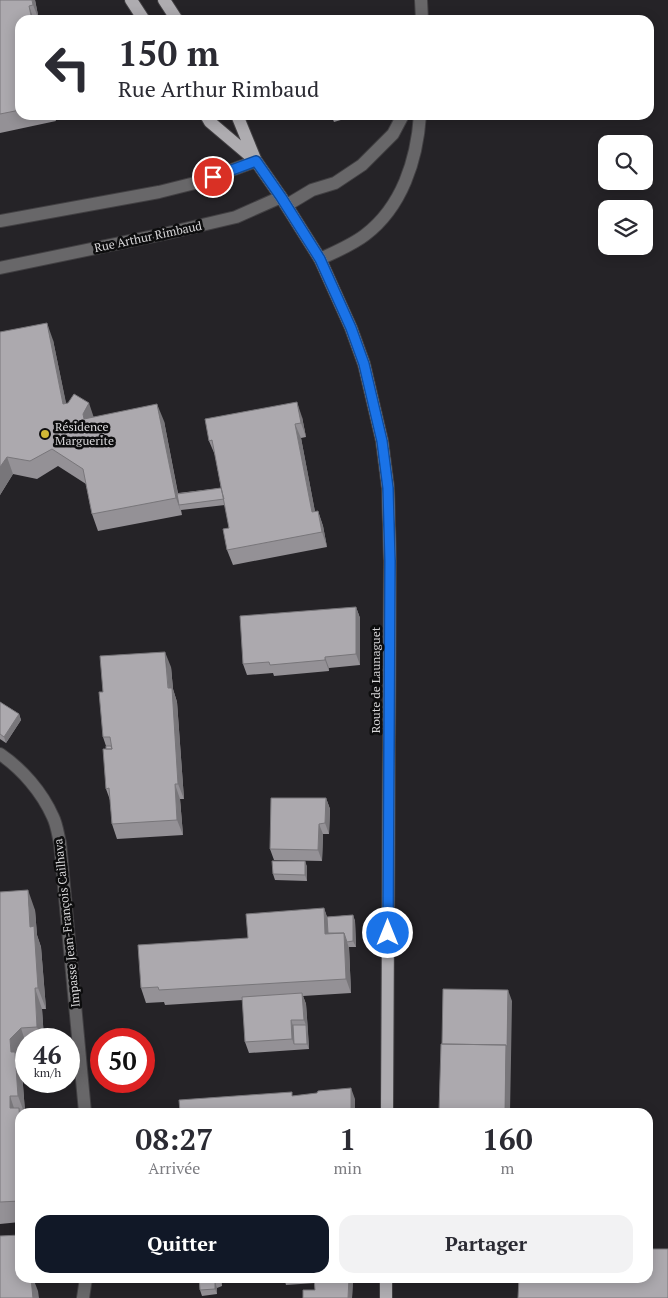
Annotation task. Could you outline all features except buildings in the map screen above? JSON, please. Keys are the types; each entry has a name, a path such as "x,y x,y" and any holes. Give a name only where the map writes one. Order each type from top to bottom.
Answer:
{"main road":[{"path":"131,0 141,15"},
{"path":"164,0 174,15"},
{"name":"Route de Launaguet","path":"209,120 256,161"},
{"name":"Route de Launaguet","path":"239,120 256,161 284,201 320,259 351,328 364,364 382,441 388,488 390,561 386,1108"},
{"path":"386,1283 386,1298"}],"street":[{"path":"421,0 422,15"},
{"name":"Rue Arthur Rimbaud","path":"4,265 168,233 236,217 312,190 335,184 362,165 393,134 400,120"},
{"path":"320,259 363,237 382,221 398,198 409,172 416,145 419,120"},
{"path":"0,220 159,192 199,182 256,161"},
{"name":"Impasse Jean-François Cailhava","path":"0,754 12,763 42,796 54,818 60,843 85,1108"},
{"path":"82,1298 85,1283"}],"place":[{"name":"Résidence Marguerite","path":"45,434"}],"route":[{"path":"213,177 256,161 320,259 351,328 364,364 372,396 382,441 388,488 390,561 388,933"}]}
